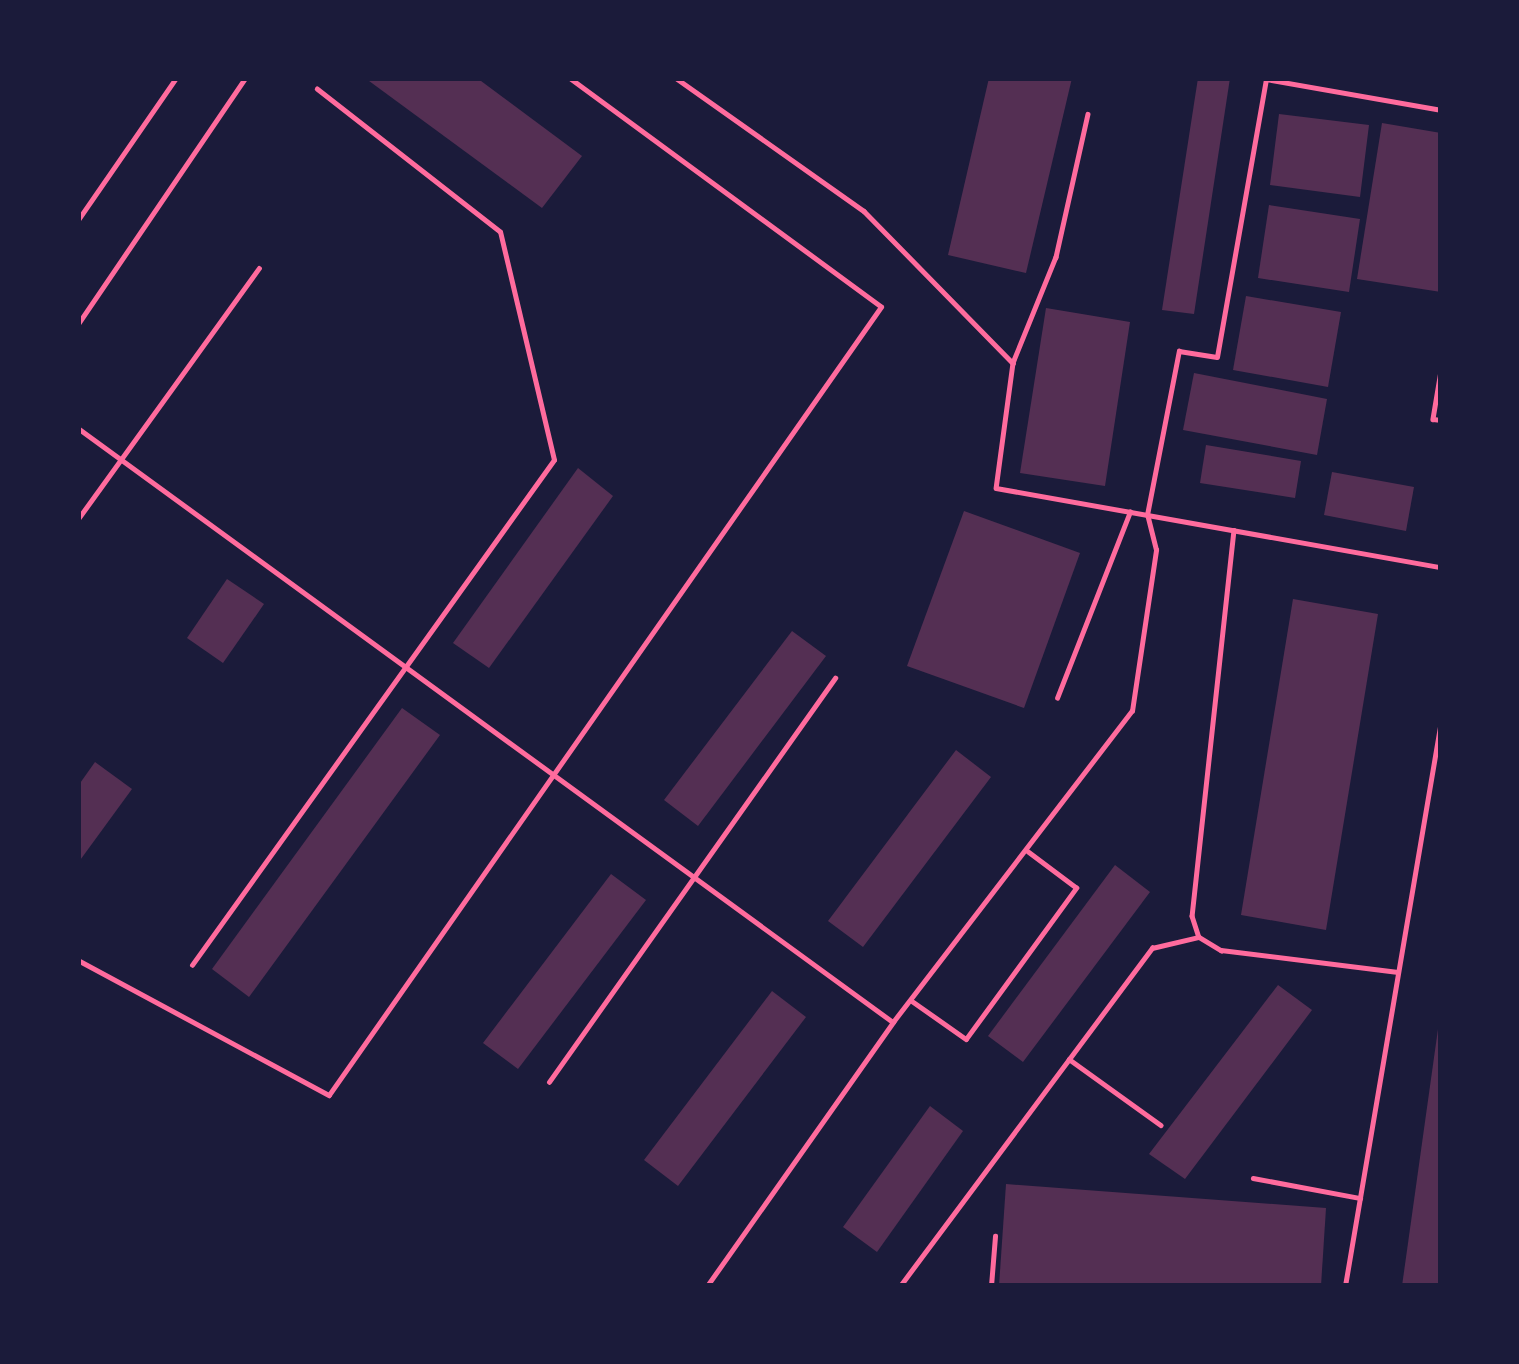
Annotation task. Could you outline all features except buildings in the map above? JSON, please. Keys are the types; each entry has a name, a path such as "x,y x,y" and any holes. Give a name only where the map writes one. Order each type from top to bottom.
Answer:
{"lane":[{"path":"78,220 176,78"},
{"path":"78,324 245,78"},
{"path":"78,960 329,1095 881,307 569,78"},
{"path":"676,78 864,211 1013,363"},
{"path":"707,1286 893,1022 1028,853 1132,711 1156,550 1147,515 1179,351 1217,357 1266,79 1441,110"},
{"path":"192,964 409,669 554,460 500,232 316,89"},
{"path":"1088,115 1056,256 1013,363 996,488 1441,567"},
{"path":"78,519 260,268"},
{"path":"1441,371 1432,419 1441,420"},
{"path":"78,428 893,1022"},
{"path":"1441,502 1441,515"},
{"path":"1057,698 1130,512"},
{"path":"1234,530 1192,916 1199,937 1221,950 1398,972"},
{"path":"549,1082 836,678"},
{"path":"1345,1286 1441,721"},
{"path":"910,1000 966,1039 1076,888 1028,853"},
{"path":"900,1286 1152,948 1199,937"},
{"path":"1069,1059 1162,1125"},
{"path":"1253,1178 1360,1198"},
{"path":"991,1286 995,1237"}]}
